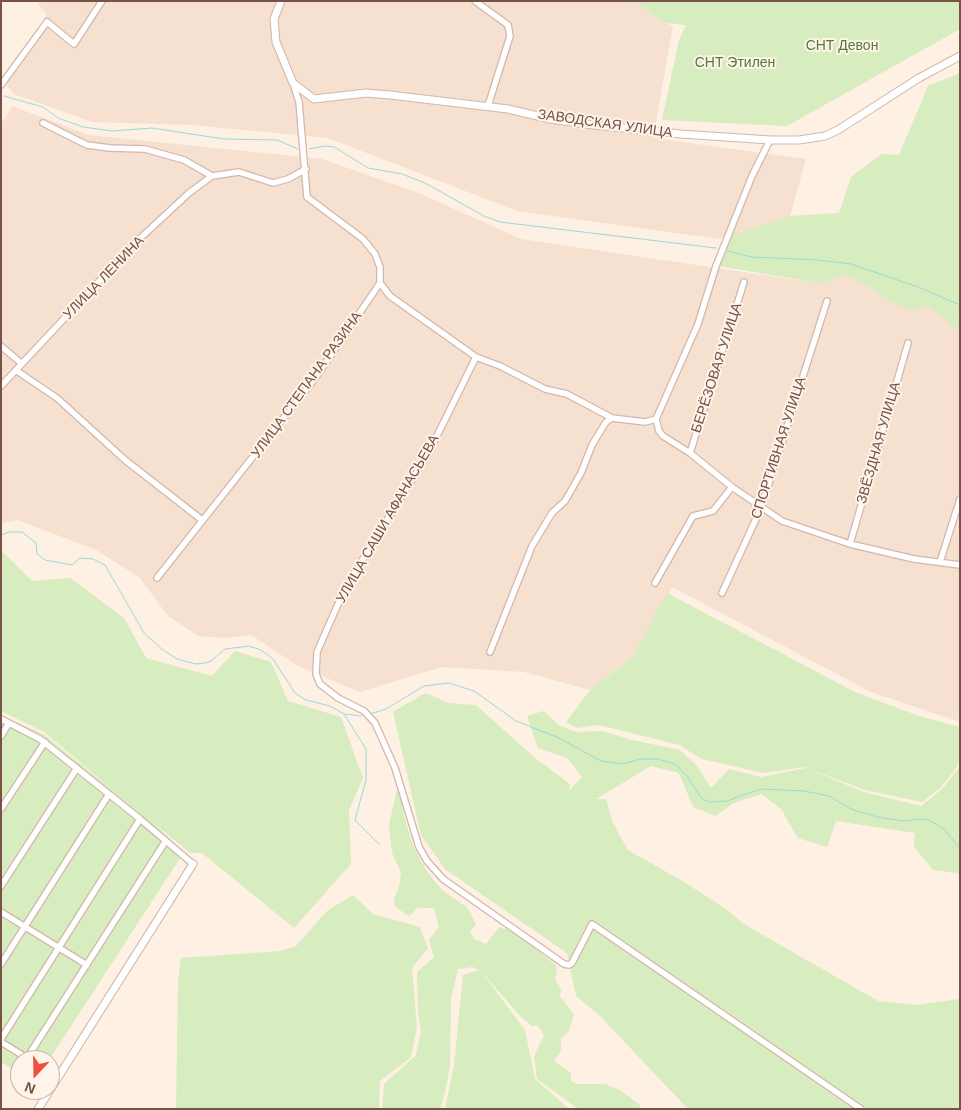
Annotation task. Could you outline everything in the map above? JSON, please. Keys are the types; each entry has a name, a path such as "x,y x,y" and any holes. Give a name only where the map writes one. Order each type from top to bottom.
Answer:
{"street":[{"path":"1,85 47,22 74,44 102,1"},
{"name":"ЗАВОДСКАЯ УЛИЦА","path":"281,1 274,19 274,36 293,83 314,100 366,93 488,106 550,119 681,134 770,140 815,137 838,130 919,78 960,56"},
{"path":"475,1 508,25 510,36 488,106"},
{"path":"293,83 299,102 307,197 363,239 375,254 380,268 380,283 390,296 476,357 500,366 545,389 567,394 612,418 645,422 656,419"},
{"path":"43,123 88,145 145,149 184,160 212,176 239,172 273,183 306,169"},
{"path":"770,140 752,176 716,266 698,324 656,419 659,430 663,436 690,453 732,488 782,521 850,544 914,559 960,564"},
{"name":"УЛИЦА ЛЕНИНА","path":"1,386 134,244 189,193 212,176"},
{"name":"БЕРЁЗОВАЯ УЛИЦА","path":"690,453 744,282"},
{"name":"УЛИЦА СТЕПАНА РАЗИНА","path":"157,578 316,378 380,283"},
{"name":"СПОРТИВНАЯ УЛИЦА","path":"722,593 761,508 827,301"},
{"name":"ЗВЁЗДНАЯ УЛИЦА","path":"850,544 908,343"},
{"path":"1,346 22,364"},
{"name":"УЛИЦА САШИ АФАНАСЬЕВА","path":"476,357 428,454 345,588 317,652 316,674 320,684 338,698 364,711 375,723 395,768 419,847 427,861 443,879 564,964 569,965 572,963 592,924 861,1109"},
{"path":"17,371 57,398 125,460 202,520"},
{"path":"490,652 532,546 552,513 565,501 581,473 592,445 606,422 612,418"},
{"path":"655,583 693,516 713,511 732,488"},
{"path":"940,562 960,499"},
{"path":"1,720 45,742 193,864 38,1109"},
{"path":"1,736 9,724"},
{"path":"1,809 45,742"},
{"path":"1,886 77,768"},
{"path":"1,964 109,794"},
{"path":"140,819 1,1040 27,1058 165,842"},
{"path":"1,912 87,965"}],"shaded area":[{"path":"39,1 633,1 665,23 673,26 653,138 806,159 790,216 719,239 517,211 328,138 192,125 92,122 14,94 6,85 47,14 37,3"},
{"path":"12,106 89,135 322,159 419,193 521,239 824,284 842,274 871,288 891,302 928,306 960,332 960,722 871,692 672,587 633,657 590,690 524,672 442,667 360,692 298,666 251,635 225,638 198,636 168,616 139,577 96,550 18,520 1,523 1,124"}],"green space":[{"path":"633,1 960,1 960,29 787,126 662,120 679,40 686,25 665,23"},
{"path":"960,73 960,332 928,306 912,310 891,302 871,288 842,274 824,284 718,266 732,235 790,216 839,213 851,177 882,154 899,155 928,86"},
{"path":"1,550 32,581 70,578 124,618 146,658 212,676 235,651 271,662 288,701 341,717 363,778 349,810 351,864 294,928 202,853 190,853 151,821 184,852 55,1050 10,1050 10,1068 1,1062 1,715 43,734 117,793 44,732 1,711"},
{"path":"667,593 855,692 919,716 960,727 960,763 940,788 922,802 865,790 804,767 763,773 702,759 679,745 599,725 577,728 566,722 590,690 633,657"},
{"path":"425,693 449,703 476,705 535,758 570,784 569,791 582,777 567,758 538,748 527,716 543,711 559,725 576,732 602,731 632,740 680,750 696,765 711,788 729,769 761,777 806,768 864,792 921,806 942,789 960,766 960,832 958,833 960,835 960,875 933,870 914,847 915,833 836,821 827,847 798,838 781,809 761,794 732,804 716,816 693,807 679,773 651,766 596,799 606,799 613,823 628,850 684,882 729,911 742,923 878,1001 916,1005 960,999 960,1109 688,1109 599,1015 576,996 567,953 445,869 421,835 393,712"},
{"path":"397,790 401,795 404,816 414,848 428,873 443,891 467,907 476,924 470,932 474,939 486,944 499,927 514,932 556,965 557,973 555,978 561,990 560,997 574,1014 569,1031 561,1038 561,1050 554,1061 571,1073 571,1081 576,1084 605,1084 618,1089 639,1104 641,1109 578,1109 537,1079 534,1056 544,1035 538,1026 532,1026 520,1016 480,970 525,1030 535,1079 569,1109 445,1109 454,1065 463,975 479,970 473,967 458,969 451,998 450,1066 440,1109 382,1109 384,1084 416,1055 421,1031 418,1012 417,972 434,957 429,940 439,927 434,908 418,908 409,916 395,907 394,898 399,887 401,873 392,853 389,825"},
{"path":"353,895 373,914 420,927 428,948 412,968 417,1027 411,1057 380,1081 379,1109 176,1109 178,981 181,958 280,951 296,946 328,910"}],"waterway":[{"path":"4,96 43,107 58,118 83,127 112,131 152,128 224,139 277,140 298,149"},
{"path":"309,149 325,146 334,147 368,168 402,174 425,183 484,216 500,222 716,248"},
{"path":"727,251 752,257 818,260 851,264 918,287 960,305"},
{"path":"1,535 9,532 22,532 36,543 37,554 45,560 72,565 80,558 93,559 105,565 144,633 163,650 177,659 196,664 205,663 211,661 225,649 249,646 261,650 273,659 295,693 306,700 330,706 344,714 366,749 366,780 355,820 379,844"},
{"path":"370,714 386,709 424,686 449,683 474,691 516,721 559,738 601,761 623,764 640,759 658,759 675,764 688,777 702,799 710,802 727,801 760,789 804,791 829,796 851,809 877,817 903,821 929,820 944,829 960,848"},
{"path":"345,714 361,716"}],"park label":[{"name":"СНТ Девон","path":"842,46"},
{"name":"СНТ Этилен","path":"735,63"}]}
